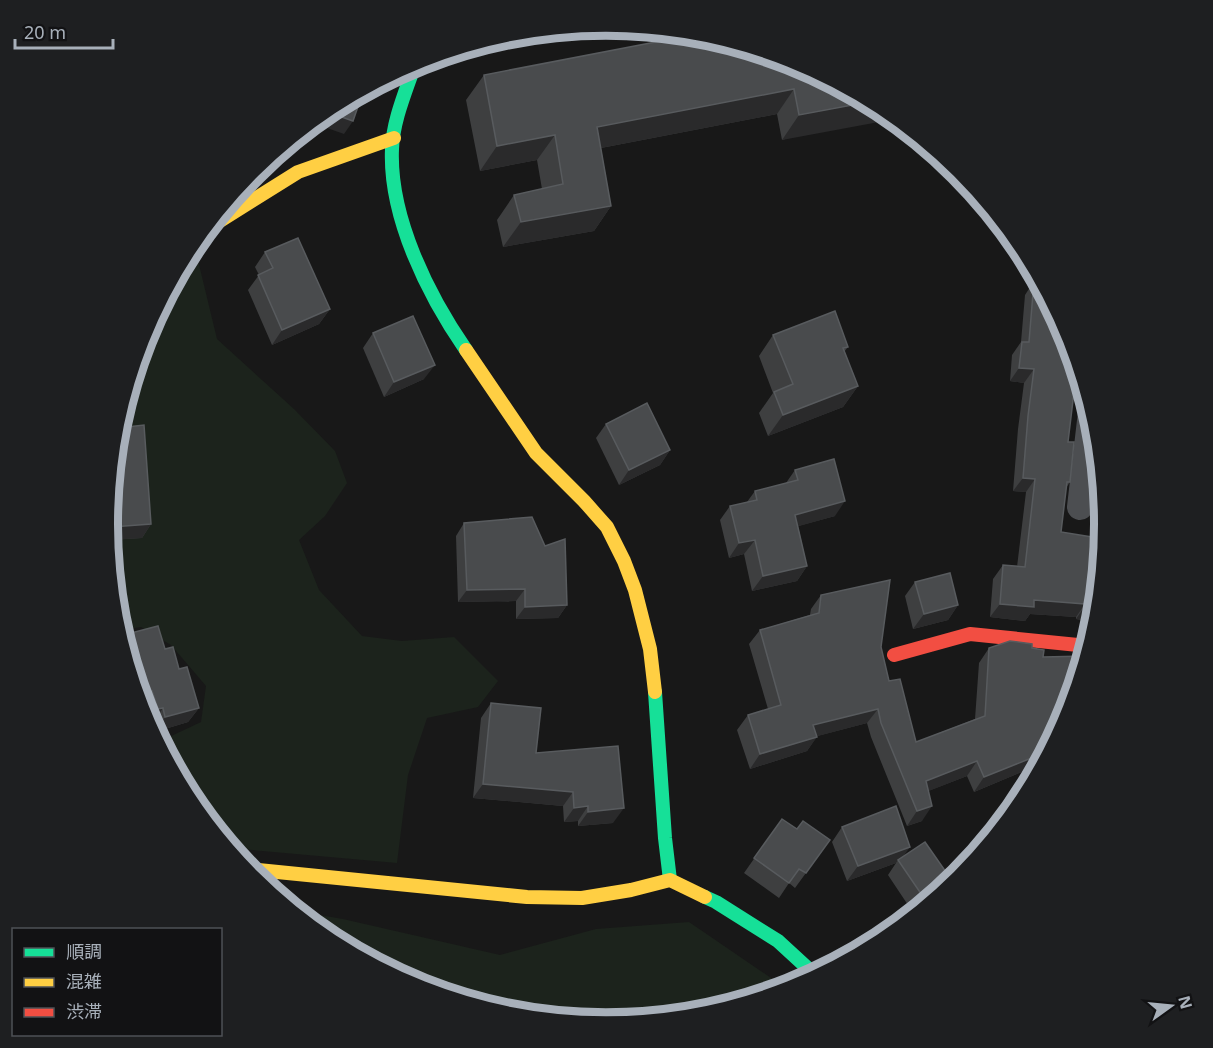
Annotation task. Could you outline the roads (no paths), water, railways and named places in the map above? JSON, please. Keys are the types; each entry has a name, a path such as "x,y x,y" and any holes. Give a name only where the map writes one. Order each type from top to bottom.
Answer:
{"street":[{"path":"410,77 393,148 394,186 405,233 451,328 536,453 608,527 635,590 650,649 670,880"},
{"path":"229,215 298,172 394,138"},
{"path":"1080,507 1087,444"},
{"path":"894,655 970,634 1079,645"},
{"path":"263,870 527,897 582,898 631,890 670,880 716,902 778,941 808,968"}]}
